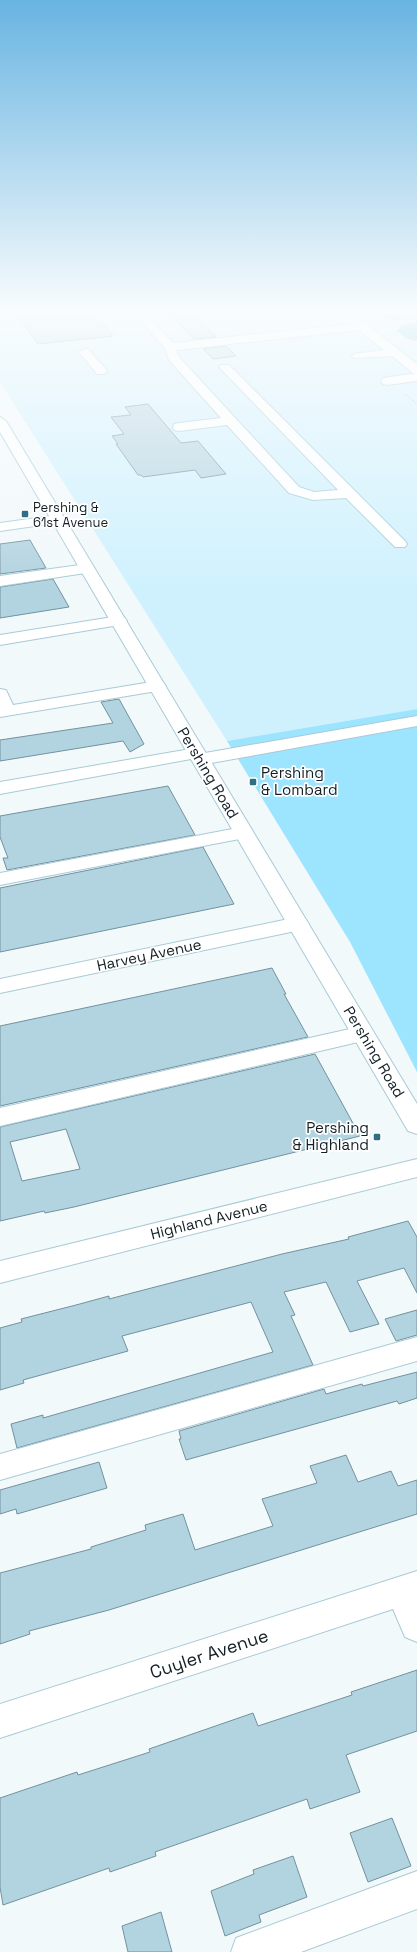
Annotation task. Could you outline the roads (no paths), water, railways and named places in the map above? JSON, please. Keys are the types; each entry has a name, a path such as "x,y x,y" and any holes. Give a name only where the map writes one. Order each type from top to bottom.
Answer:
{"main road":[{"path":"216,405 294,490 313,496 349,494"},
{"path":"262,405 400,544"},
{"name":"Pershing Road","path":"0,421 5,438 58,519 417,1125"},
{"path":"179,427 230,421"},
{"path":"0,527 58,519"},
{"path":"0,581 87,569"},
{"path":"0,640 119,622"},
{"path":"0,694 4,712 157,686"},
{"path":"0,788 417,721"},
{"path":"0,879 243,833"},
{"name":"Harvey Avenue","path":"0,986 298,924"},
{"path":"0,1117 363,1034"},
{"name":"Highland Avenue","path":"0,1272 417,1168"},
{"path":"0,1467 417,1349"},
{"path":"409,1589 417,1626"},
{"name":"Cuyler Avenue","path":"0,1721 409,1589"},
{"path":"250,1952 417,1890"}],"place":[{"name":"Pershing & 61st Avenue","path":"25,514"},
{"name":"Pershing & Lombard","path":"253,782"},
{"name":"Pershing & Highland","path":"377,1137"}]}
